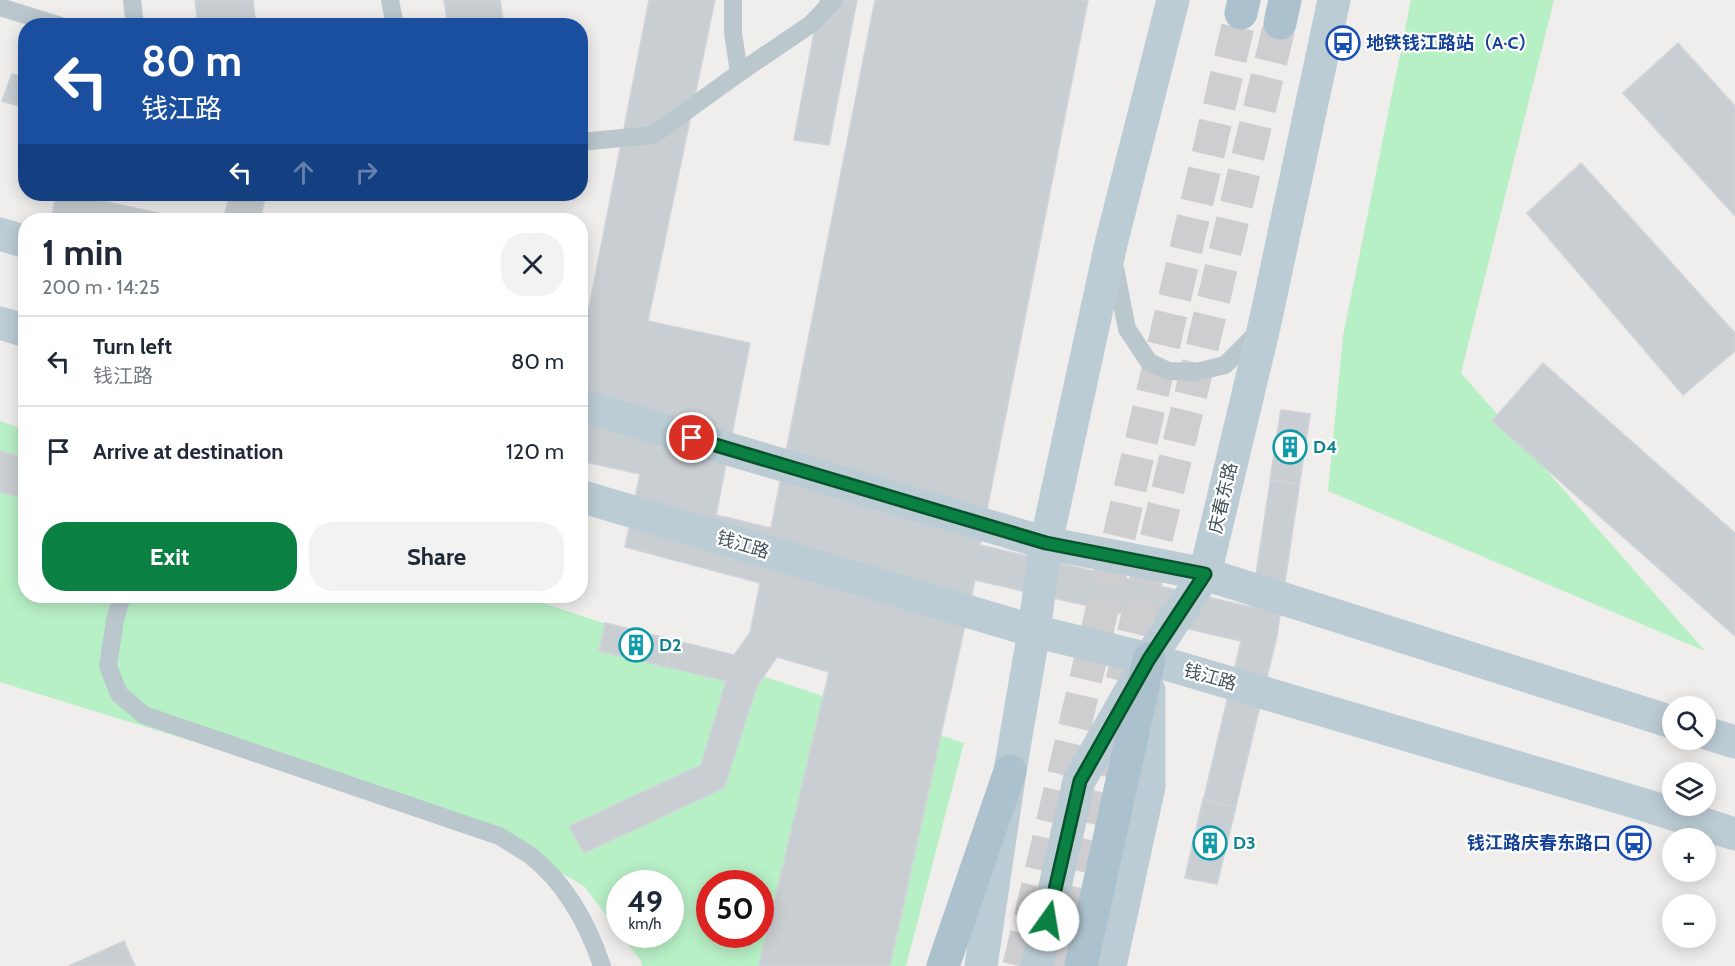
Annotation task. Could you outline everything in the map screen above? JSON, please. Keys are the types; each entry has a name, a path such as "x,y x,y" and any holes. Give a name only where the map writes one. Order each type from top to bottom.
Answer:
{"main road":[{"path":"981,966 1046,543 1110,244 1173,0"},
{"name":"庆春东路","path":"1037,966 1080,781 1149,659 1205,574 1264,327 1334,0"},
{"path":"0,234 18,240"},
{"path":"0,323 18,329"},
{"path":"588,407 1046,543 1205,574 1662,719"},
{"name":"钱江路","path":"588,498 1034,632 1149,659 1645,805 1735,834"},
{"path":"1081,966 1149,659"},
{"path":"1110,966 1149,786 1149,659"},
{"path":"1716,736 1735,742"},
{"path":"943,966 1010,771"}],"lane":[{"path":"132,0 134,18"},
{"path":"390,0 393,18"},
{"path":"733,0 733,33 739,73"},
{"path":"588,141 653,135 811,24 834,0"},
{"path":"0,7 35,18"},
{"path":"1110,244 1127,329 1149,362 1168,371 1196,372 1225,365 1264,327"},
{"path":"120,603 108,666 119,694 144,715 499,836 532,857 569,895 594,943 602,966"}],"green space":[{"path":"1411,0 1554,0 1461,373 1705,651 1328,491 1343,336"},
{"path":"0,421 18,427 18,603 543,603 964,743 906,966 642,966 631,948 684,948 684,870 606,870 606,915 584,886 492,834 0,682"}],"building":[{"path":"195,0 253,0 255,18 197,18"},
{"path":"444,0 500,0 503,18 447,18"},
{"path":"649,0 715,0 648,321 750,343 716,515 771,528 875,0 1088,0 980,545 1251,607 1281,410 1310,414 1277,636 1217,884 1185,878 1241,641 975,580 890,966 759,966 763,948 774,948 774,903 829,672 777,657 757,686 724,788 584,853 569,826 701,765 726,681 599,651 605,623 734,655 750,633 760,583 625,547 640,474 588,463 588,308"},
{"path":"820,0 857,0 829,145 794,140"},
{"path":"1678,43 1735,106 1735,216 1623,93"},
{"path":"12,74 18,76 18,106 2,101"},
{"path":"12,74 18,76 18,106 2,101"},
{"path":"1581,163 1735,333 1735,351 1683,395 1527,213"},
{"path":"55,201 103,201 158,213 52,213"},
{"path":"228,201 264,201 262,213 225,213"},
{"path":"1543,363 1735,533 1735,636 1492,421"},
{"name":"D4","path":"1281,410 1310,414 1299,484 1270,480"},
{"path":"0,451 18,456 18,497 0,492"},
{"name":"D2","path":"605,623 673,640 666,667 599,651"},
{"name":"D3","path":"1203,799 1236,807 1217,884 1185,878"},
{"path":"124,941 135,966 69,966"}],"tunnel":[{"path":"1019,966 1241,13"},
{"path":"1122,681 1280,23"},
{"path":"1054,966 1109,737"}],"place":[{"name":"地铁钱江路站（A·C）","path":"1343,43"},
{"name":"D4","path":"1290,447"},
{"name":"D2","path":"636,645"},
{"name":"D3","path":"1210,843"},
{"name":"钱江路庆春东路口","path":"1634,843"}],"route":[{"path":"692,438 1046,543 1205,574 1149,659 1080,781 1048,920"}]}
